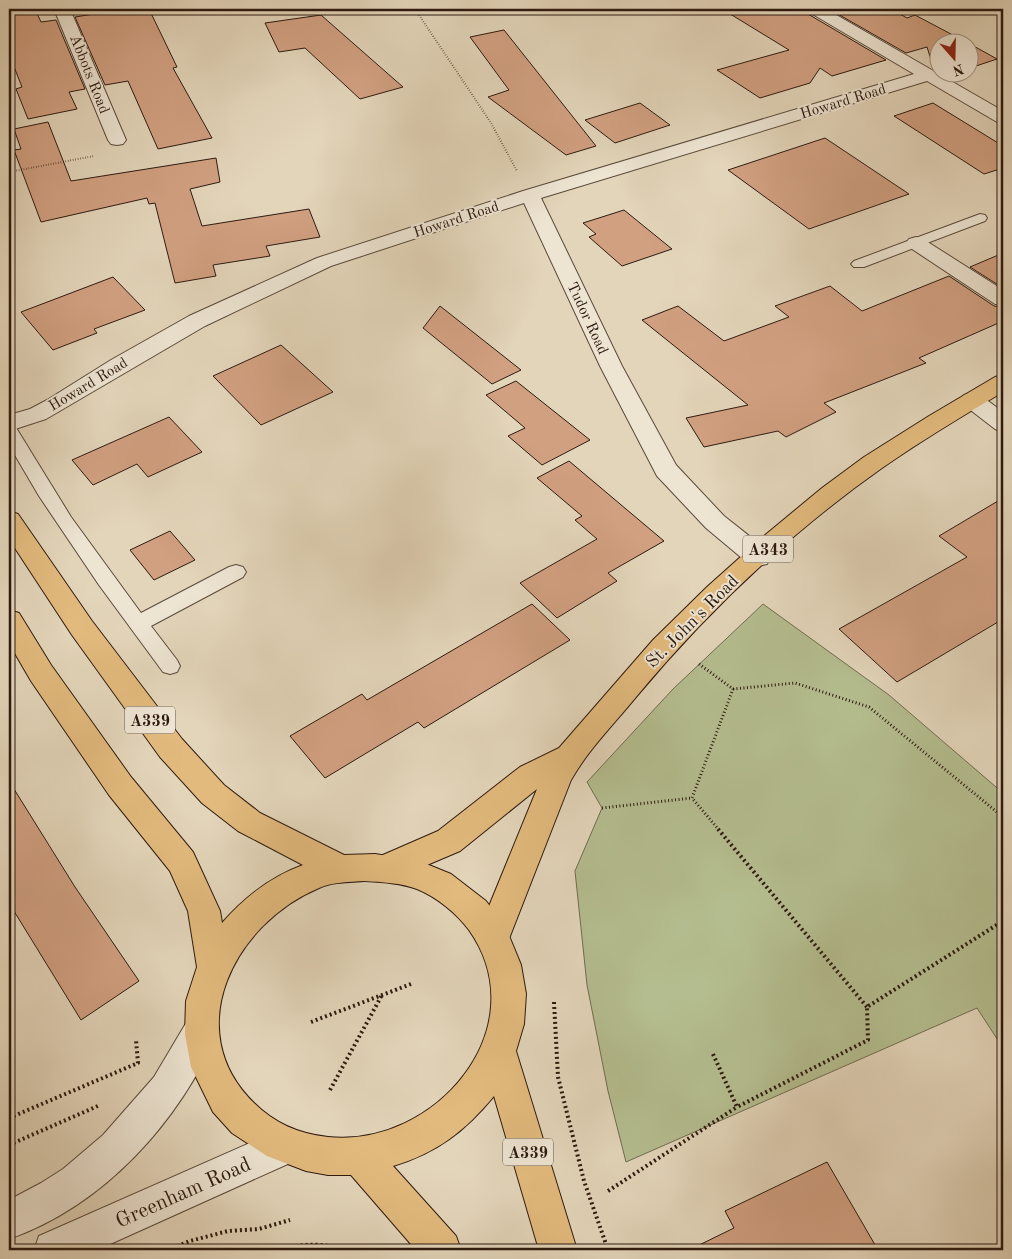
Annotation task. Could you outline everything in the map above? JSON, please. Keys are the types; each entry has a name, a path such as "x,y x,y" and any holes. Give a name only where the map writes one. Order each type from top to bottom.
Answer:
{"main road":[{"name":"St. John's Road","path":"493,938 557,776 568,757 637,675 758,557 832,493 904,442 1003,382"},
{"name":"A339","path":"9,520 82,628 171,748 213,794 249,822 340,868"},
{"path":"9,620 41,674 120,786 182,862 204,911 213,966"},
{"name":"St. John's Road","path":"387,868 449,841 531,776 568,757"},
{"path":"340,868 387,868 409,872 449,890 472,909 493,938 501,955 509,993 509,1013 499,1053 477,1091 445,1123 404,1145 359,1156 321,1156 286,1146 258,1132 235,1112 217,1086 206,1059 201,1030 204,997 213,966 230,937 259,907 279,892 309,877 340,868"},
{"name":"A339","path":"499,1053 558,1250"},
{"path":"359,1156 442,1250"}],"street":[{"name":"Abbots Road","path":"62,9 117,140"},
{"path":"815,9 1003,118"},
{"name":"Howard Road","path":"9,423 38,414 127,360 197,321 324,262 530,196 928,75"},
{"name":"Tudor Road","path":"530,196 611,366 666,470 715,522 758,557"},
{"path":"916,243 1003,300"},
{"path":"972,400 1003,424"},
{"path":"9,1220 56,1195 90,1170 125,1139 167,1089 201,1030"},
{"name":"Greenham Road","path":"53,1250 286,1146"}],"lane":[{"path":"859,264 980,218"},
{"path":"9,430 32,472 76,539 170,666"},
{"path":"138,624 236,572"}],"path":[{"path":"415,9 491,123 530,196"},
{"path":"9,172 104,154 117,140"},
{"path":"699,664 733,689 795,683 869,707 1003,817"},
{"path":"692,798 733,689"},
{"path":"602,808 692,798"},
{"path":"608,1190 737,1107 868,1040 867,1007 692,798"},
{"path":"867,1007 1003,921"},
{"path":"311,1022 411,984"},
{"path":"330,1090 382,995"},
{"path":"554,1002 558,1077 584,1181 608,1250"},
{"path":"9,1118 138,1063 136,1040"},
{"path":"713,1054 737,1107"},
{"path":"9,1145 108,1101"},
{"path":"168,1250 190,1241 228,1231 259,1229 290,1220"},
{"path":"276,1250 311,1243 345,1250"}],"green space":[{"path":"763,604 889,695 1003,793 1003,1048 977,1008 626,1162 608,1091 587,985 575,871 602,808 587,782 673,689"}],"building":[{"path":"9,9 35,9 41,22 56,20 85,89 69,92 77,109 28,119 16,89 22,87 9,54"},
{"path":"124,9 149,9 177,67 173,68 212,138 158,149 128,81 105,85 75,17"},
{"path":"722,9 805,9 808,14 886,60 832,76 820,68 810,83 760,98 717,70 789,50"},
{"path":"829,9 891,9 907,18 915,15 947,32 930,32 930,56 927,47 906,53"},
{"path":"321,15 403,87 360,99 305,48 279,52 265,23"},
{"path":"504,30 596,146 566,155 488,97 509,90 470,37"},
{"path":"980,50 997,59 980,65"},
{"path":"640,103 670,125 615,143 585,120"},
{"path":"933,103 1003,146 1003,168 984,174 894,116"},
{"path":"48,122 71,181 216,158 220,182 190,189 202,226 309,209 320,237 266,246 270,256 213,265 216,276 175,283 155,203 149,204 147,198 41,222 14,150 21,149 14,129"},
{"path":"825,138 909,194 809,229 728,170"},
{"path":"624,210 672,249 622,266 589,237 596,234 583,223"},
{"path":"1003,253 1003,288 970,267"},
{"path":"949,276 994,306 1003,307 1003,321 919,358 926,363 824,403 836,412 786,437 778,431 704,447 686,418 748,405 642,320 678,306 724,341 789,317 775,306 830,286 862,311"},
{"path":"113,277 145,310 94,329 97,333 53,350 21,312"},
{"path":"440,306 521,370 492,384 423,328"},
{"path":"281,345 333,392 261,425 213,376"},
{"path":"516,381 590,440 542,465 508,436 525,428 486,395"},
{"path":"169,417 202,452 148,477 137,464 93,485 72,460"},
{"path":"569,461 664,541 608,573 617,581 557,618 520,583 597,539 575,520 582,516 537,478"},
{"path":"1003,498 1003,619 897,682 839,629 967,557 939,536"},
{"path":"170,531 195,560 154,580 130,550"},
{"path":"532,604 570,640 424,728 418,722 325,778 290,736 362,694 367,700"},
{"path":"9,781 75,887 139,981 81,1020 9,903"},
{"path":"827,1162 878,1250 689,1250 734,1228 725,1211"}]}
